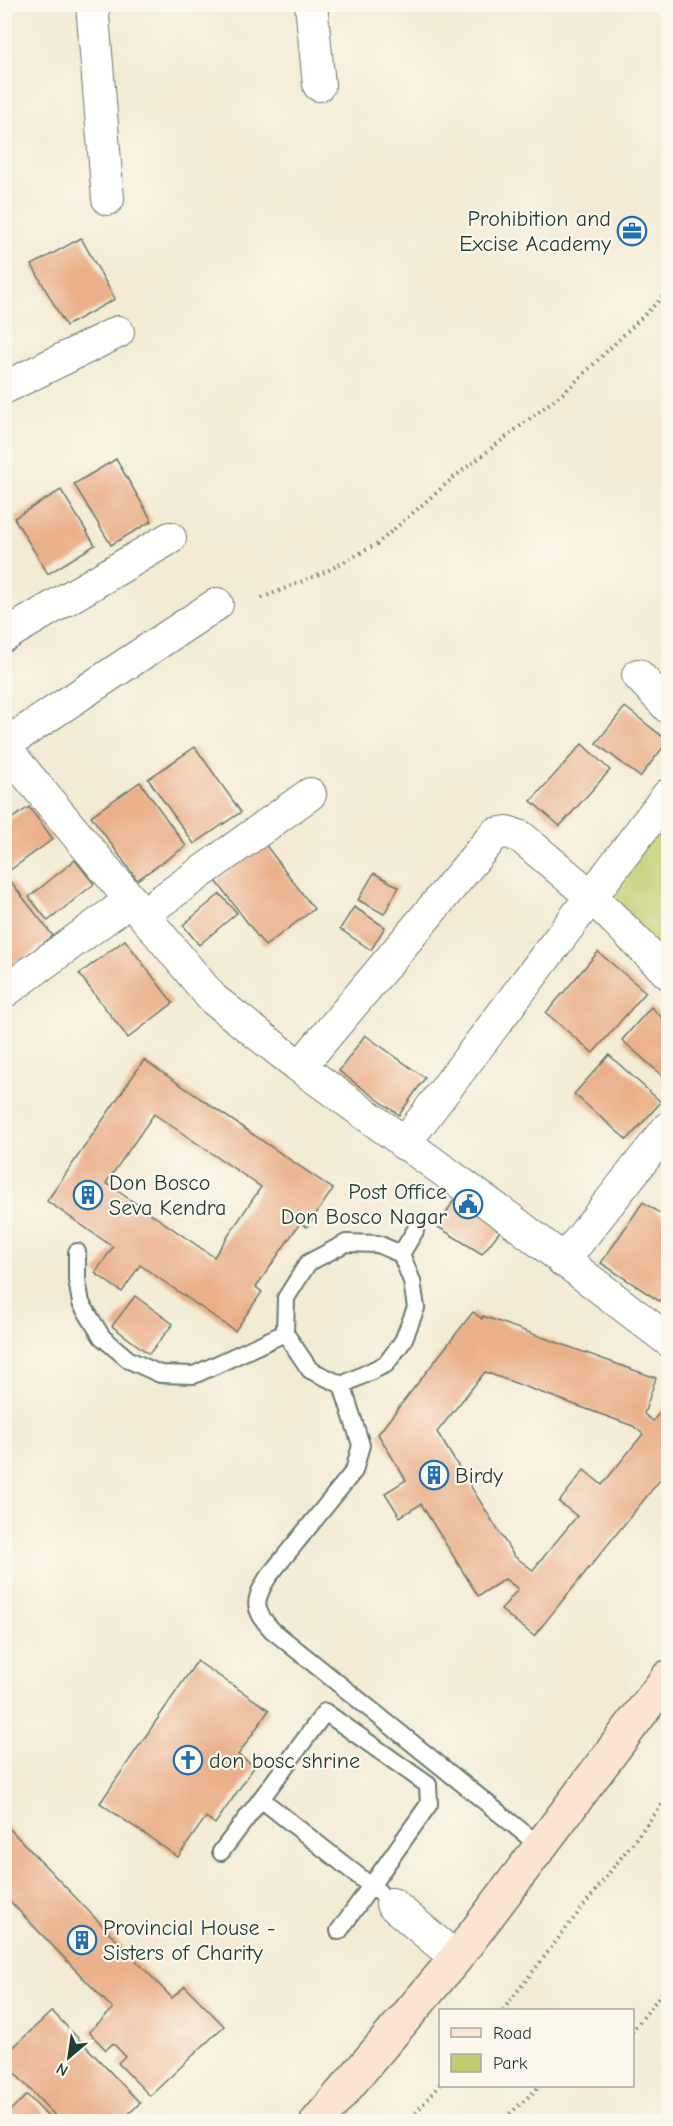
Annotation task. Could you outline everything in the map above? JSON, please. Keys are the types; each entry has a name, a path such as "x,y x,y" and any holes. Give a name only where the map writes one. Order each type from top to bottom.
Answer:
{"main road":[{"path":"317,2121 456,1958 669,1677"}],"street":[{"path":"92,4 108,199"},
{"path":"311,4 319,86"},
{"path":"4,388 118,332"},
{"path":"4,636 170,538"},
{"path":"217,604 7,757 213,999 300,1067 509,1218 669,1340"},
{"path":"638,675 669,707"},
{"path":"4,992 310,795"},
{"path":"404,1144 669,795"},
{"path":"300,1067 495,834 507,832 521,837 592,897 669,973"},
{"path":"563,1261 669,1128"},
{"path":"382,1895 456,1958"}],"lane":[{"path":"401,1254 416,1231"},
{"path":"342,1385 387,1365 403,1341 416,1308 412,1281 401,1254 378,1245 346,1243 308,1263 286,1298 285,1333 310,1370 342,1385 362,1444 354,1471 259,1591 256,1604 260,1617 272,1630 540,1846"},
{"path":"77,1252 77,1280 81,1303 102,1336 129,1360 160,1374 194,1375 285,1333"},
{"path":"221,1852 325,1712 428,1785 429,1804 382,1895 339,1931"},
{"path":"261,1799 382,1895"}],"path":[{"path":"262,598 327,571 377,544 453,478 567,390 669,292"},
{"path":"504,2009 669,1797"},
{"path":"634,2031 669,1985"},
{"path":"408,2121 439,2086"},
{"path":"501,2121 538,2087"}],"green space":[{"path":"668,777 668,980 581,893"}],"building":[{"path":"81,238 115,299 66,326 32,265"},
{"path":"116,459 152,521 111,545 74,484"},
{"path":"61,490 95,545 48,574 14,518"},
{"path":"625,707 668,741 640,777 596,743"},
{"path":"582,744 610,770 560,826 531,801"},
{"path":"195,747 241,812 194,844 148,779"},
{"path":"140,782 186,846 137,880 91,816"},
{"path":"29,807 53,839 6,873 4,824"},
{"path":"265,844 314,909 265,946 216,881"},
{"path":"75,860 94,884 48,921 29,897"},
{"path":"374,873 399,887 384,914 358,900"},
{"path":"11,882 53,936 4,973 4,887"},
{"path":"220,894 237,913 199,945 183,925"},
{"path":"354,907 385,927 371,950 340,929"},
{"path":"125,940 173,1003 128,1038 79,974"},
{"path":"598,952 646,992 593,1053 546,1013"},
{"path":"651,1007 668,1023 668,1076 666,1079 622,1040"},
{"path":"365,1035 425,1078 399,1115 339,1071"},
{"path":"609,1055 661,1102 627,1140 574,1094"},
{"name":"Don Bosco Seva Kendra","path":"144,1060 333,1189 307,1227 300,1223 256,1287 262,1292 235,1331 140,1265 122,1292 95,1273 113,1247 47,1201","holes":["154,1114 261,1187 214,1257 106,1183"]},
{"name":"Post Office Don Bosco Nagar","path":"462,1186 508,1221 482,1254 438,1227"},
{"path":"643,1202 668,1219 668,1287 659,1301 601,1263"},
{"path":"135,1296 173,1324 149,1354 112,1326"},
{"name":"Birdy","path":"473,1312 482,1319 483,1316 656,1378 644,1414 653,1421 668,1402 668,1470 534,1636 501,1610 518,1589 505,1579 478,1596 421,1504 400,1517 385,1493 406,1480 378,1434","holes":["485,1372 633,1426 643,1434 602,1485 584,1470 559,1502 577,1516 533,1570 514,1556 437,1432"]},
{"name":"don bosc shrine","path":"197,1661 269,1710 238,1755 255,1766 215,1824 206,1817 178,1857 100,1803"},
{"name":"Provincial House - Sisters of Charity","path":"4,1823 172,1998 185,1986 224,2026 150,2096 118,2063 125,2056 113,2043 106,2050 89,2032 113,2009 4,1895"},
{"path":"52,2011 140,2103 120,2122 61,2122 4,2062 4,2056"},
{"path":"27,2095 53,2122 4,2122 4,2116"}],"place":[{"name":"Prohibition and Excise Academy","path":"632,231"},
{"name":"Don Bosco Seva Kendra","path":"88,1195"},
{"name":"Post Office Don Bosco Nagar","path":"468,1204"},
{"name":"Birdy","path":"434,1475"},
{"name":"don bosc shrine","path":"188,1760"},
{"name":"Provincial House - Sisters of Charity","path":"82,1940"}]}
